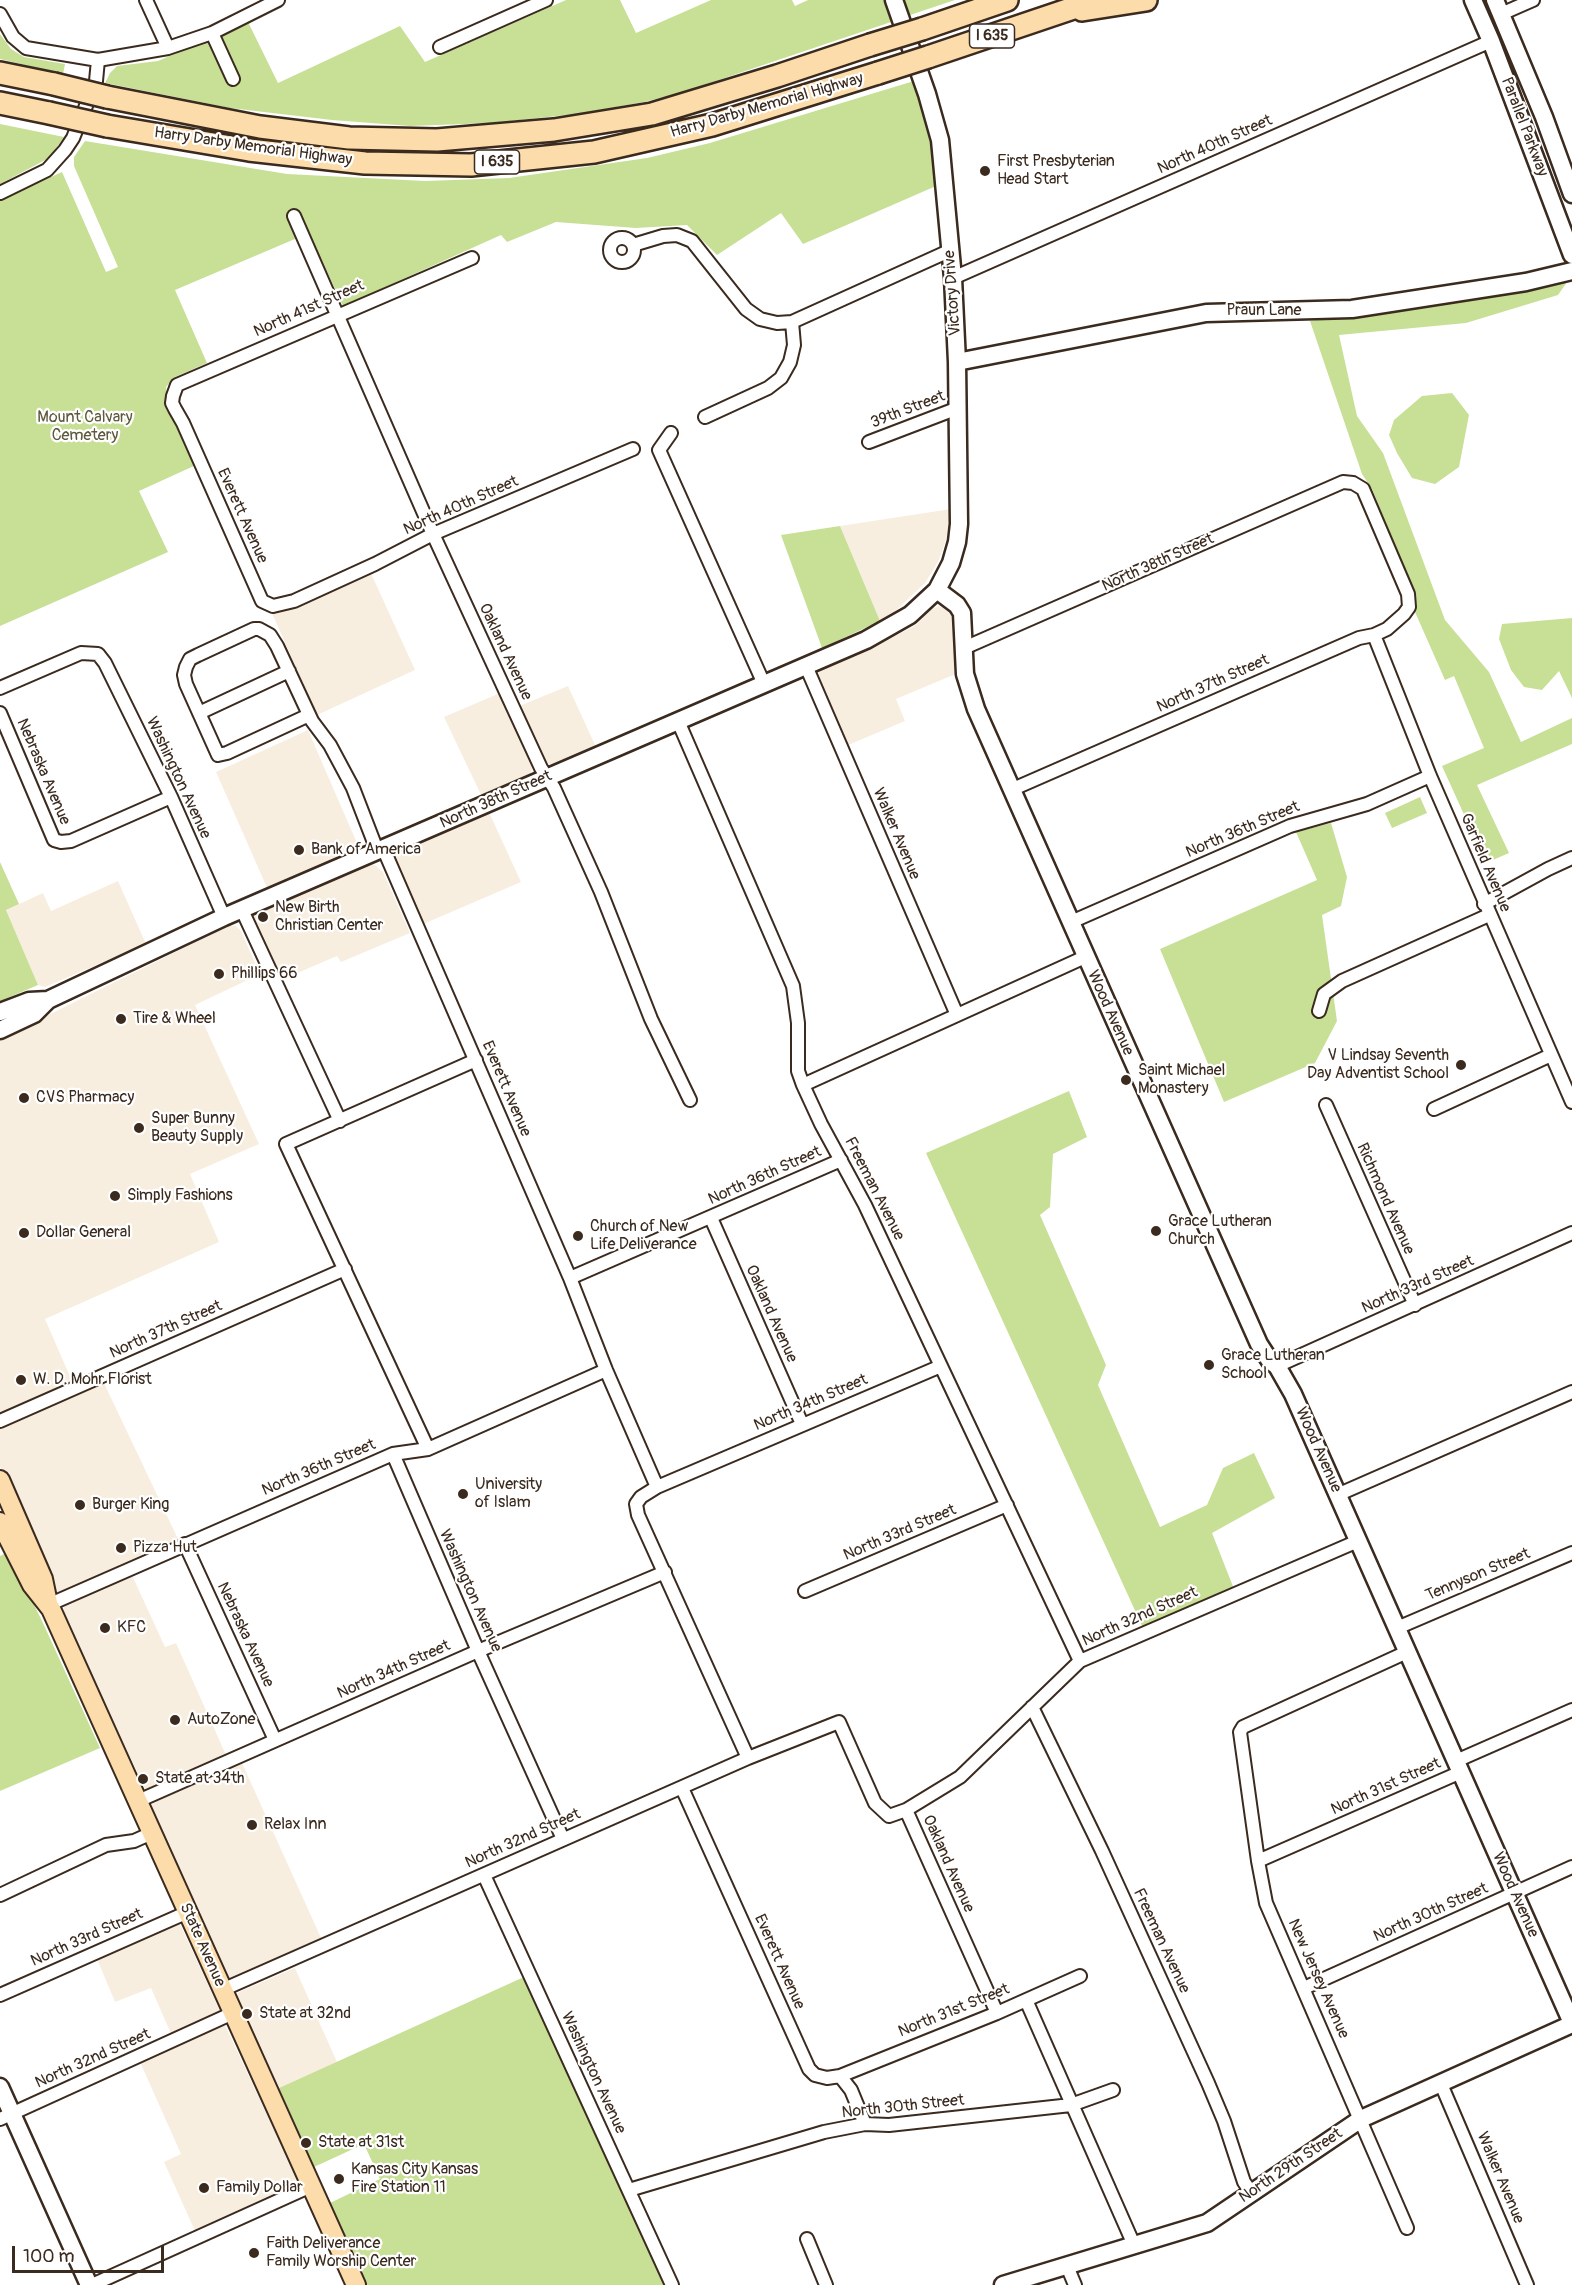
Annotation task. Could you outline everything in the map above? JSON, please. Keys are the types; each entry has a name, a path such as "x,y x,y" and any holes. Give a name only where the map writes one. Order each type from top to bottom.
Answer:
{"highway":[{"name":"Harry Darby Memorial Highway","path":"0,73 260,127 338,137 437,140 554,130 652,114 777,76 1007,0"},
{"name":"Harry Darby Memorial Highway","path":"0,103 107,126 249,150 365,163 471,165 604,150 712,125 928,57 1097,0"},
{"path":"1055,14 1146,0"}],"main road":[{"name":"State Avenue","path":"0,1480 43,1579 48,1605 356,2285"},
{"name":"State Avenue","path":"0,1522 32,1586 48,1605"}],"street":[{"path":"146,0 168,48"},
{"path":"0,14 14,37 26,48 98,60 168,48 212,33 279,0"},
{"path":"440,47 546,0"},
{"name":"Victory Drive","path":"894,0 927,94 940,140 952,278 957,362 959,524 951,563 937,590"},
{"name":"Parallel Parkway","path":"1473,0 1491,41 1572,255"},
{"path":"1498,7 1533,0"},
{"name":"Parallel Parkway","path":"1498,7 1544,117 1572,194"},
{"path":"212,33 233,79"},
{"name":"North 40th Street","path":"952,278 1491,41"},
{"path":"0,193 47,170 65,150 73,138 96,81 98,60"},
{"name":"Oakland Avenue","path":"294,216 339,314 433,534 601,892 651,1019 690,1100"},
{"path":"633,245 663,236 677,235 692,241 746,309 760,319 777,323 792,322 949,251"},
{"name":"North 41st Street","path":"172,403 177,386 472,258"},
{"name":"Praun Lane","path":"957,362 1206,313 1352,309 1515,284 1572,270"},
{"path":"705,417 768,388 781,378 790,362 794,345 792,322"},
{"name":"Everett Avenue","path":"172,403 262,601 273,606 305,596"},
{"name":"39th Street","path":"869,442 958,408"},
{"path":"671,433 659,450 764,684"},
{"name":"North 40th Street","path":"305,596 433,534 633,449"},
{"name":"North 38th Street","path":"964,648 1342,482 1353,483"},
{"name":"North 37th Street","path":"1013,789 1359,638 1374,635 1404,615 1409,607 1408,594 1368,499 1363,489 1353,483"},
{"name":"Wood Avenue","path":"937,590 957,605 962,613 965,674 971,694 1085,957 1259,1344 1270,1361 1277,1366 1293,1394 1572,2024"},
{"name":"North 38th Street","path":"0,1030 34,1014 48,1000 224,917 384,850 890,628 910,615 937,590"},
{"name":"Everett Avenue","path":"309,715 218,755 184,675 190,659 259,629 270,635 309,715 330,745 352,788 375,845 384,850 570,1278 606,1370 657,1486"},
{"name":"Garfield Avenue","path":"1374,635 1486,909 1572,1102"},
{"name":"Washington Avenue","path":"0,688 81,653 98,654 105,663 171,798 224,917"},
{"name":"Walker Avenue","path":"806,666 957,1015"},
{"path":"199,713 289,671"},
{"name":"Nebraska Avenue","path":"0,713 54,840 58,842 71,841 171,798"},
{"name":"Freeman Avenue","path":"678,721 794,986 798,1023 798,1071 803,1085 865,1205 1080,1661"},
{"name":"North 36th Street","path":"1071,922 1290,826 1367,804 1430,776"},
{"path":"1319,1011 1324,994 1342,981 1486,909 1548,869 1572,858"},
{"path":"242,910 340,1121"},
{"path":"803,1085 1085,957"},
{"name":"North 38th Street","path":"0,1012 29,1001 48,1000"},
{"path":"1434,1109 1551,1055"},
{"path":"428,1449 286,1144 476,1060"},
{"name":"Richmond Avenue","path":"1326,1106 1415,1305"},
{"name":"North 36th Street","path":"570,1278 841,1160"},
{"name":"Oakland Avenue","path":"711,1218 802,1424"},
{"name":"North 33rd Street","path":"1277,1366 1572,1233"},
{"name":"North 37th Street","path":"0,1421 345,1269"},
{"name":"North 34th Street","path":"138,1801 478,1651 665,1572 638,1515 636,1504 641,1497 657,1486 941,1366"},
{"name":"North 36th Street","path":"48,1605 393,1454 428,1449 606,1370"},
{"path":"1337,1495 1572,1392"},
{"name":"Washington Avenue","path":"393,1454 478,1651 563,1839"},
{"name":"North 33rd Street","path":"805,1591 1007,1505"},
{"name":"North 32nd Street","path":"906,1810 960,1777 1080,1661 1359,1541"},
{"name":"Nebraska Avenue","path":"185,1544 275,1740"},
{"name":"Tennyson Street","path":"1397,1628 1572,1552"},
{"path":"665,1572 748,1758"},
{"name":"New Jersey Avenue","path":"1407,1652 1243,1727 1240,1732 1266,1902 1407,2228"},
{"name":"Freeman Avenue","path":"1032,1707 1102,1851 1208,2083 1224,2121 1244,2182 1251,2192"},
{"name":"North 31st Street","path":"1258,1861 1572,1710"},
{"name":"Oakland Avenue","path":"839,1722 875,1803 889,1816 906,1810 996,2013"},
{"name":"North 32nd Street","path":"222,1990 748,1758 839,1722"},
{"name":"Everett Avenue","path":"682,1788 809,2069 815,2075 827,2078 840,2076"},
{"path":"0,1894 106,1845 134,1841 152,1833"},
{"name":"North 30th Street","path":"1304,1988 1572,1867"},
{"name":"Washington Avenue","path":"484,1875 672,2285"},
{"name":"North 33rd Street","path":"0,1995 188,1912"},
{"name":"North 31st Street","path":"840,2076 996,2013 1080,1976"},
{"path":"1026,2000 1134,2245"},
{"name":"North 32nd Street","path":"6,2116 233,2013"},
{"name":"North 29th Street","path":"1003,2285 1207,2223 1361,2119 1572,2024"},
{"path":"840,2076 851,2090 865,2124"},
{"name":"Walker Avenue","path":"1441,2084 1527,2285"},
{"path":"0,2087 6,2116 90,2285 311,2186"},
{"name":"North 30th Street","path":"629,2190 824,2132 865,2124 889,2125 1071,2105 1113,2090"},
{"path":"807,2239 826,2285"},
{"path":"1067,2266 1075,2285"}],"shaded area":[{"path":"951,509 946,540 938,562 925,583 893,613 880,621 840,526"},
{"path":"370,571 415,670 317,715 271,611"},
{"path":"941,605 949,607 956,613 958,673 896,699 905,721 846,746 817,676 820,670 905,631 916,625 932,609"},
{"path":"568,686 596,747 557,764 549,764 542,760 517,707"},
{"path":"500,693 530,759 532,769 529,776 482,797 444,717"},
{"path":"308,730 360,850 268,890 216,772"},
{"path":"488,810 521,882 421,925 394,863 394,857 398,852"},
{"path":"368,864 375,865 383,872 410,933 341,962 337,956 281,980 252,922 254,915"},
{"path":"118,881 146,944 45,987 38,985 6,910 43,893 51,911"},
{"path":"228,926 236,926 241,931 260,974 195,1005 259,1144 190,1174 219,1242 45,1319 72,1381 0,1413 0,1039"},
{"path":"103,1381 179,1541 65,1591 57,1592 52,1590 0,1466 0,1426"},
{"path":"131,1573 165,1647 176,1643 226,1755 149,1790 145,1789 64,1614 64,1607 68,1603"},
{"path":"242,1763 322,1940 233,1980 229,1978 151,1807 153,1803"},
{"path":"180,1924 220,2011 219,2015 172,2036 151,1988 115,2002 97,1959"},
{"path":"295,1968 337,2062 279,2088 236,1996 239,1992"},
{"path":"223,2025 226,2027 268,2117 296,2184 295,2187 195,2231 164,2162 181,2154 140,2062"}],"green space":[{"path":"566,0 620,0 636,33 711,0 792,0 795,6 808,0 886,0 894,21 680,93 577,114 491,123 410,126 332,120 230,108 105,83 117,66 158,61 248,22 278,83 400,26 425,62"},
{"path":"905,0 955,0 910,15"},
{"path":"0,34 11,49 24,57 65,64 63,74 0,59"},
{"name":"Mount Calvary Cemetery","path":"914,81 928,126 934,156 936,186 803,244 781,213 717,255 687,225 636,228 556,222 507,242 501,235 343,306 309,233 175,290 207,363 175,377 166,387 168,404 196,465 139,491 168,552 0,626 0,200 62,172 106,272 118,267 74,166 74,157 85,141 287,174 425,181 509,178 647,158 710,143"},
{"path":"0,124 64,137 49,158 0,184"},
{"path":"1567,282 1558,295 1466,323 1339,335 1357,416 1383,453 1445,620 1489,672 1521,742 1572,718 1572,744 1477,785 1509,853 1486,863 1442,766 1484,748 1454,676 1445,680 1415,612 1416,596 1372,489 1362,474 1310,321 1497,296"},
{"path":"1452,393 1469,415 1459,467 1435,484 1412,478 1389,435 1394,420 1422,396"},
{"path":"840,526 880,621 822,648 781,535"},
{"path":"1572,618 1572,698 1559,671 1542,690 1524,687 1511,670 1499,639 1502,624"},
{"path":"1420,797 1427,813 1392,828 1385,813"},
{"path":"1331,823 1347,877 1341,906 1322,915 1337,1021 1315,1063 1224,1102 1160,949 1317,880 1296,832"},
{"path":"0,862 19,904 6,910 38,985 0,1001"},
{"path":"1069,1091 1087,1137 1053,1154 1050,1207 1040,1215 1106,1365 1098,1385 1160,1527 1207,1505 1223,1468 1254,1453 1275,1498 1212,1533 1234,1589 1143,1628 926,1153"},
{"path":"8,1552 100,1748 0,1791 0,1556"},
{"path":"524,1977 666,2285 366,2285 330,2203 380,2179 364,2144 314,2167 279,2088"}],"place":[{"name":"First Presbyterian Head Start","path":"985,171"},
{"name":"Bank of America","path":"299,850"},
{"name":"New Birth Christian Center","path":"263,917"},
{"name":"Phillips 66","path":"219,974"},
{"name":"Tire & Wheel","path":"121,1019"},
{"name":"V Lindsay Seventh Day Adventist School","path":"1461,1065"},
{"name":"Saint Michael Monastery","path":"1126,1080"},
{"name":"CVS Pharmacy","path":"24,1098"},
{"name":"Super Bunny Beauty Supply","path":"139,1128"},
{"name":"Simply Fashions","path":"115,1196"},
{"name":"Grace Lutheran Church","path":"1156,1231"},
{"name":"Dollar General","path":"24,1233"},
{"name":"Church of New Life Deliverance","path":"578,1236"},
{"name":"Grace Lutheran School","path":"1209,1365"},
{"name":"W. D. Mohr Florist","path":"21,1380"},
{"name":"University of Islam","path":"463,1494"},
{"name":"Burger King","path":"80,1505"},
{"name":"Pizza Hut","path":"121,1548"},
{"name":"KFC","path":"105,1628"},
{"name":"AutoZone","path":"175,1720"},
{"name":"State at 34th","path":"143,1779"},
{"name":"Relax Inn","path":"252,1825"},
{"name":"State at 32nd","path":"247,2014"},
{"name":"State at 31st","path":"306,2143"},
{"name":"Kansas City Kansas Fire Station 11","path":"339,2179"},
{"name":"Family Dollar","path":"204,2188"},
{"name":"Faith Deliverance Family Worship Center","path":"254,2253"}]}
